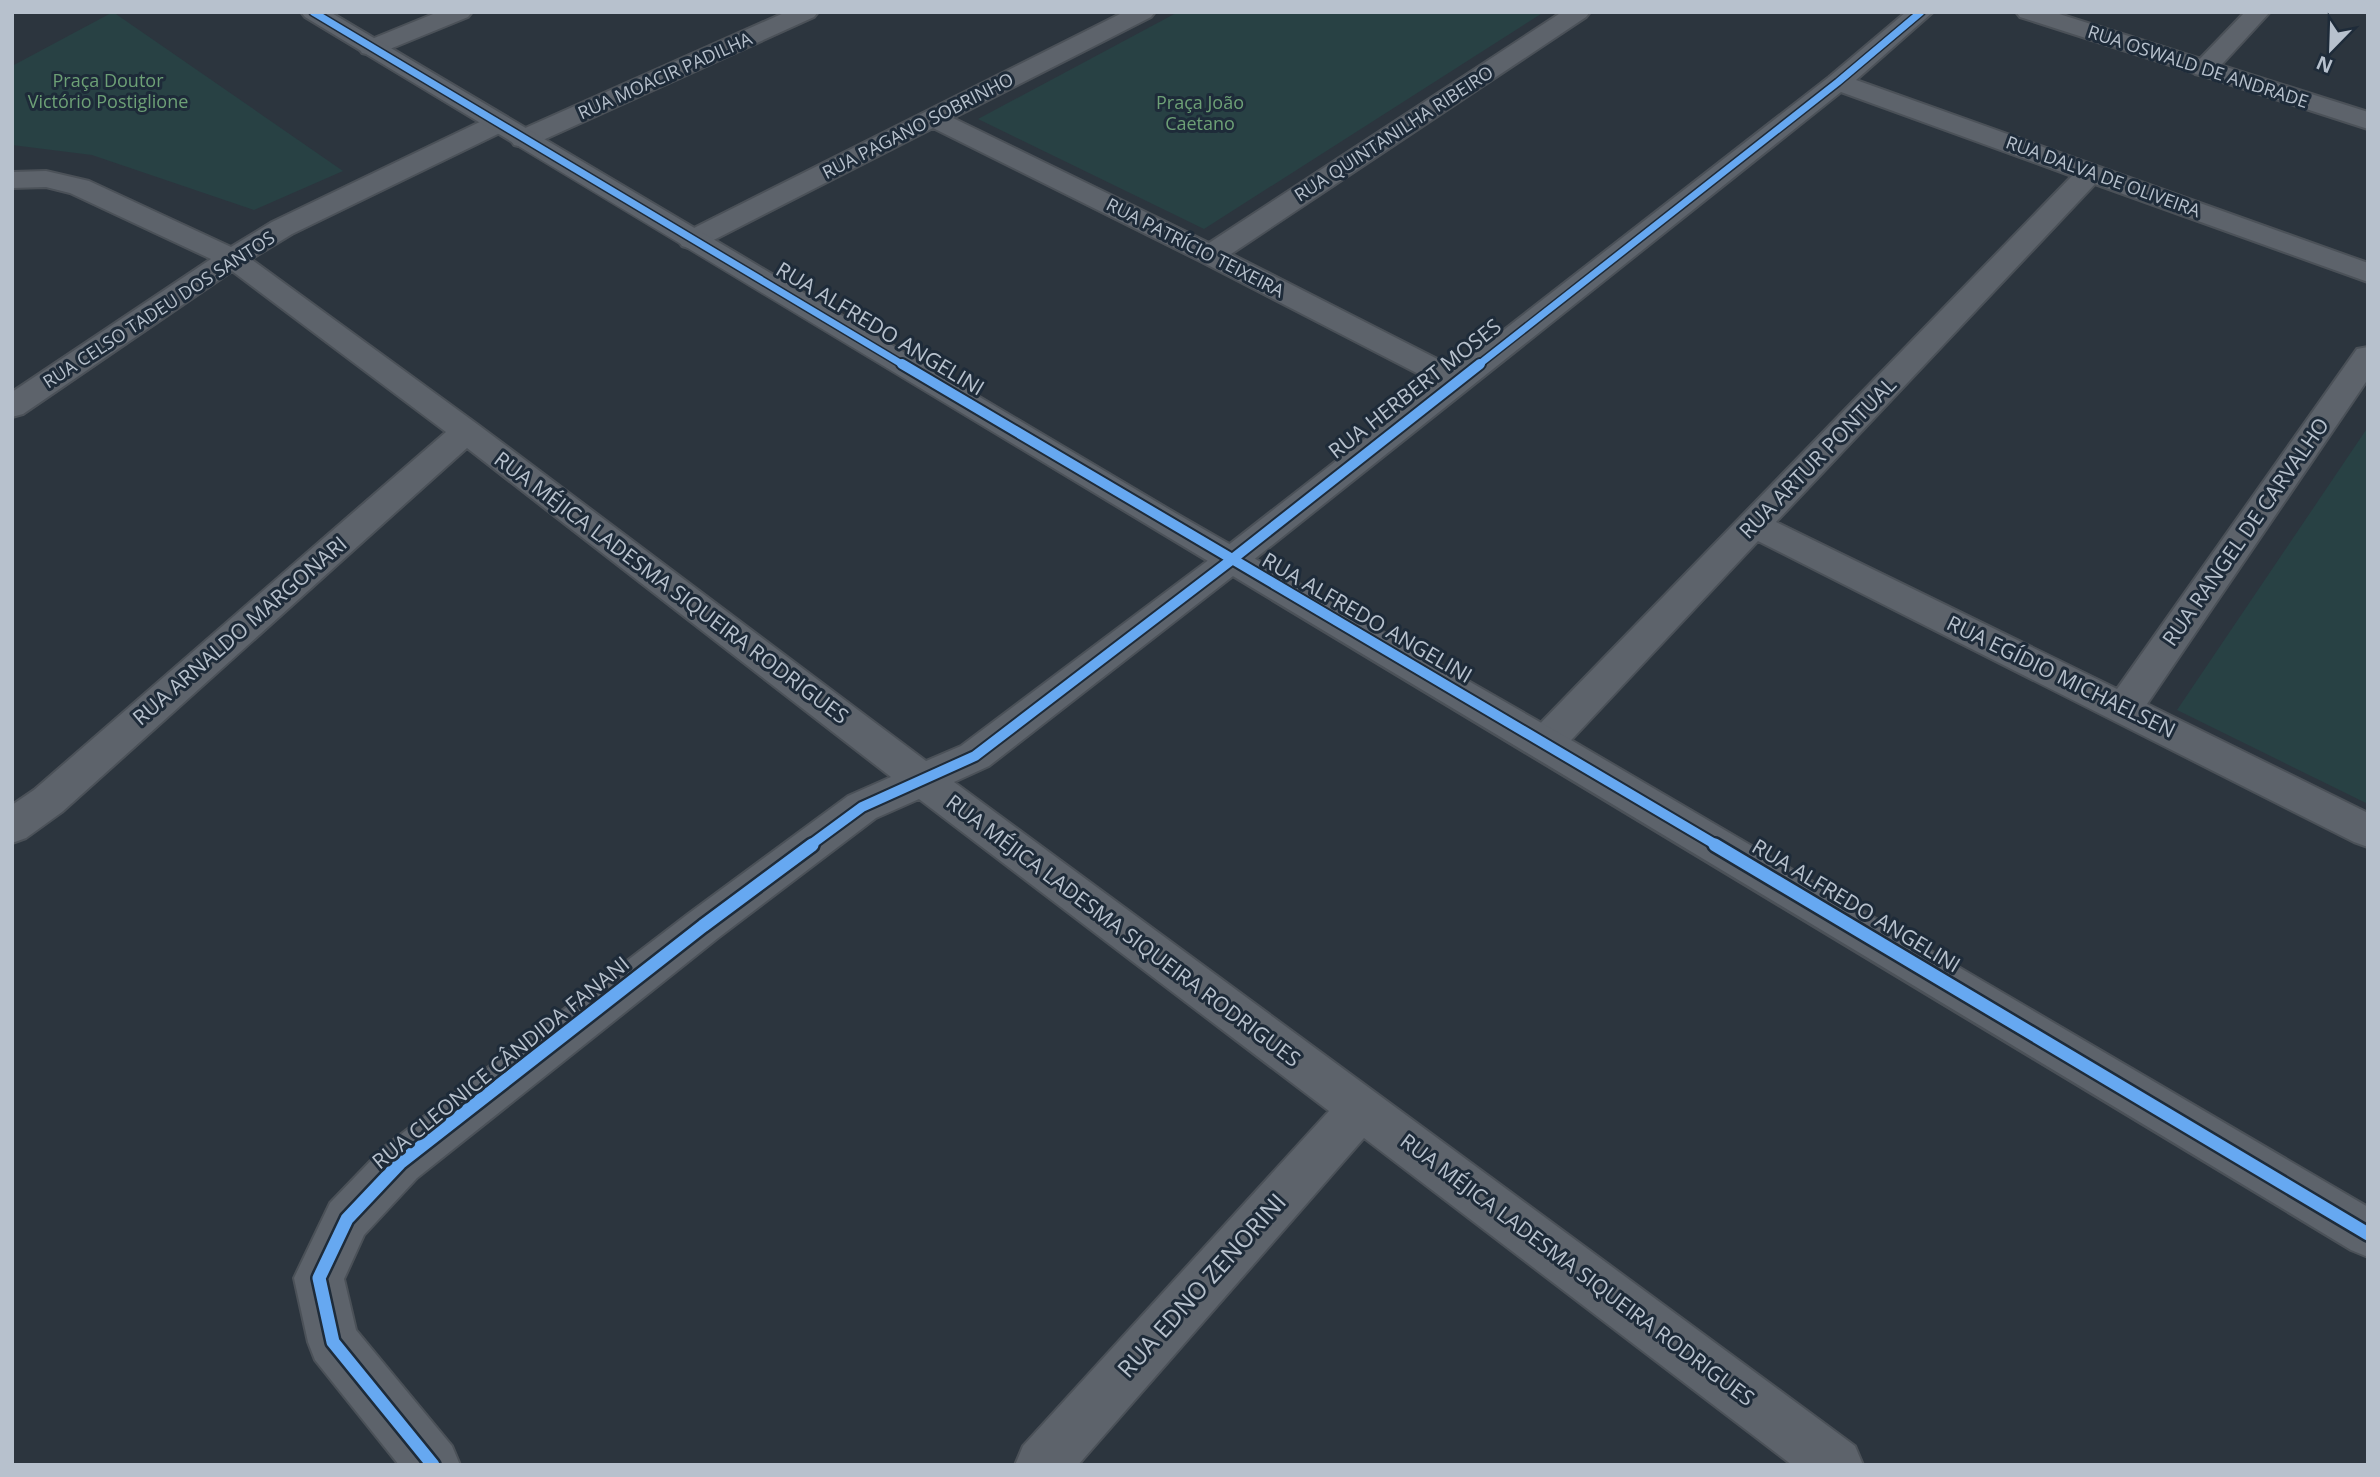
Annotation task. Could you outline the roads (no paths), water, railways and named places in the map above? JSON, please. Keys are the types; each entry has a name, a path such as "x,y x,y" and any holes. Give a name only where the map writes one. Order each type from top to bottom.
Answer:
{"street":[{"name":"RUA ALFREDO ANGELINI","path":"313,12 1230,561 1545,743 2368,1234"},
{"path":"371,48 460,12"},
{"name":"RUA MOACIR PADILHA","path":"510,132 806,12"},
{"name":"RUA PAGANO SOBRINHO","path":"692,240 1143,12"},
{"name":"RUA QUINTANILHA RIBEIRO","path":"1210,255 1578,12"},
{"name":"RUA HERBERT MOSES","path":"921,779 975,756 1230,561 1838,82 1921,12"},
{"name":"RUA OSWALD DE ANDRADE","path":"2028,12 2368,121"},
{"path":"2204,69 2258,12"},
{"name":"RUA DALVA DE OLIVEIRA","path":"1838,82 2368,272"},
{"name":"RUA PATRÍCIO TEIXEIRA","path":"932,118 1210,255 1456,381"},
{"name":"RUA CELSO TADEU DOS SANTOS","path":"12,407 232,258 319,208 510,132"},
{"name":"RUA ARTUR PONTUAL","path":"1545,743 2090,173"},
{"name":"RUA MÉJICA LADESMA SIQUEIRA RODRIGUES","path":"12,180 46,179 79,187 232,258 466,431 921,779 1836,1465"},
{"name":"RUA RANGEL DE CARVALHO","path":"2124,708 2368,356"},
{"name":"RUA ARNALDO MARGONARI","path":"12,827 48,801 466,431"},
{"name":"RUA EGÍDIO MICHAELSEN","path":"1754,525 2368,831"},
{"name":"RUA CLEONICE CÂNDIDA FANANI","path":"433,1465 333,1342 319,1278 347,1219 400,1163 703,926 862,807 921,779"},
{"name":"RUA EDNO ZENORINI","path":"1042,1465 1361,1108"}],"park label":[{"name":"Praça Doutor Victório Postiglione","path":"108,91"},
{"name":"Praça João Caetano","path":"1200,113"}]}
